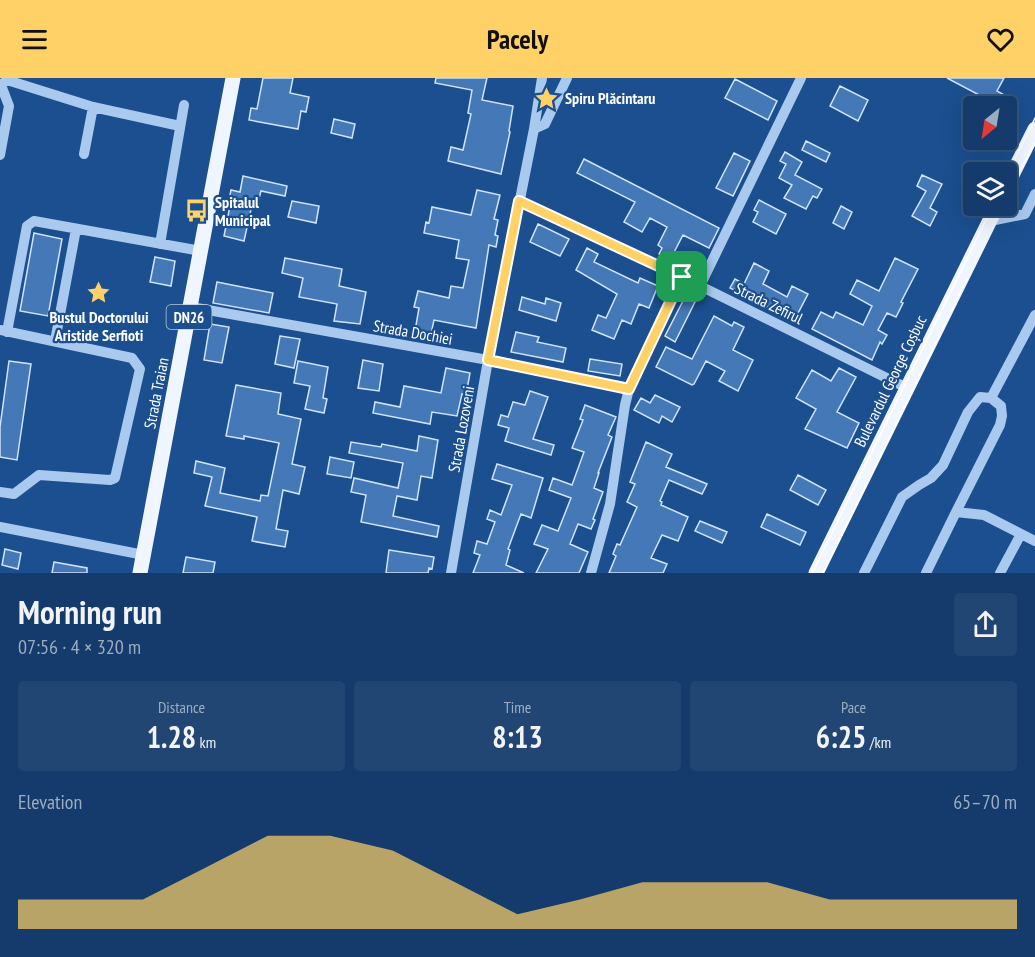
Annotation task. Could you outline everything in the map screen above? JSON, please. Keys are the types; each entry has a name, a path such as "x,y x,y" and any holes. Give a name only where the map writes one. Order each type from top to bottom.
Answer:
{"main road":[{"name":"Strada Traian","path":"140,573 233,78"},
{"path":"1017,165 1035,129"},
{"name":"Bulevardul George Coșbuc","path":"816,573 992,216"}],"street":[{"name":"Strada Lozoveni","path":"451,573 488,360 542,78"},
{"path":"534,129 545,124 567,78"},
{"path":"700,286 801,78"},
{"path":"0,155 9,106 1,85 7,80 93,107 180,126"},
{"path":"160,244 184,105"},
{"path":"84,154 93,107"},
{"path":"990,221 1025,214 1035,194"},
{"name":"Strada Zefirul","path":"519,201 682,277 907,388"},
{"path":"0,492 14,494 39,475 110,480 115,477 140,369 132,358 4,331 27,226 34,221 201,251"},
{"path":"55,341 76,229"},
{"path":"591,573 610,504 629,389 682,277"},
{"name":"Strada Dochiei","path":"191,307 488,360 629,389"},
{"path":"991,398 1035,315"},
{"path":"864,573 902,497 931,478 943,465 968,411 980,397 991,398 1001,406 1000,425 926,573"},
{"path":"956,512 984,515 1035,541"},
{"path":"0,527 144,555"},
{"path":"1000,573 1021,534"}],"building":[{"path":"263,78 293,78 290,93 309,97 306,112 301,111 298,129 249,120 251,108 257,109"},
{"path":"436,78 487,78 482,100 513,106 501,174 448,161 451,147 463,150 471,114 468,113 472,90 435,83"},
{"path":"947,78 1004,78 997,91 1006,96 981,96"},
{"path":"735,79 777,101 768,120 725,98"},
{"path":"840,86 868,100 858,121 830,106"},
{"path":"334,119 355,124 352,138 331,133"},
{"path":"806,141 830,153 826,162 802,150"},
{"path":"785,152 802,162 795,175 822,189 817,198 813,196 806,209 784,198 792,185 779,178 786,164 780,161"},
{"path":"734,153 750,161 733,196 716,188"},
{"path":"584,159 719,228 709,248 683,235 670,260 659,254 662,248 658,245 667,227 650,218 642,232 624,222 635,202 577,173"},
{"path":"922,175 942,184 930,208 937,212 930,226 912,216 926,191 917,186"},
{"path":"243,176 287,186 285,196 261,191 257,206 252,205 244,241 224,236 231,190 240,192"},
{"path":"477,190 500,195 494,219 498,220 495,235 498,236 496,247 489,245 476,328 434,320 431,334 415,331 419,308 414,307 418,291 449,298 451,286 463,288 469,260 456,258 459,240 424,233 426,222 429,223 432,207 471,215"},
{"path":"759,200 786,214 776,234 753,222 758,212 754,210"},
{"path":"292,201 319,206 316,223 288,217"},
{"path":"841,206 852,212 844,229 833,223"},
{"path":"538,224 569,239 560,256 530,242"},
{"path":"34,233 62,239 48,316 20,311"},
{"path":"587,248 598,254 594,262 638,283 640,278 658,286 649,308 639,304 631,324 622,320 614,339 592,330 598,315 606,318 617,294 576,270"},
{"path":"155,257 175,261 171,286 150,282"},
{"path":"285,258 342,269 339,286 366,292 360,324 334,321 337,304 299,297 303,278 282,273"},
{"path":"895,258 918,269 896,317 887,313 878,330 887,335 882,344 880,342 872,360 812,329 821,312 833,318 836,312 863,325 872,306 850,294 857,280 879,291"},
{"path":"754,263 769,271 763,284 787,297 792,286 808,294 796,317 777,307 775,311 730,288 735,279 744,284"},
{"path":"217,282 273,293 269,313 213,303"},
{"path":"522,297 545,304 546,298 561,303 556,321 519,310"},
{"path":"685,297 695,302 675,342 665,336"},
{"path":"714,316 732,326 734,322 744,327 733,350 753,360 738,391 719,381 725,371 706,361 692,385 656,367 666,347 692,359"},
{"path":"210,324 229,327 222,363 204,360"},
{"path":"516,332 539,337 537,342 566,348 563,362 511,352"},
{"path":"280,336 300,339 294,368 275,364"},
{"path":"590,359 622,364 620,376 588,371"},
{"path":"363,360 383,364 379,391 358,388"},
{"path":"9,361 31,364 17,460 0,457 0,427"},
{"path":"298,361 328,367 323,398 327,399 324,413 305,409 310,386 294,383"},
{"path":"446,368 470,373 466,395 462,394 457,416 432,412 430,424 373,413 375,402 400,407 404,386 441,393"},
{"path":"839,368 856,377 837,412 859,423 847,448 805,429 816,409 796,398 812,370 831,381"},
{"path":"236,385 281,393 278,414 301,419 292,464 305,467 299,494 283,490 276,529 288,531 285,547 252,541 257,517 205,506 212,477 194,473 196,461 225,468 220,493 260,501 261,495 268,496 279,443 244,436 244,439 226,436"},
{"path":"530,391 548,397 533,439 554,445 551,455 505,441 509,428 498,425 501,415 508,417 513,402 525,405"},
{"path":"655,395 680,407 672,422 662,416 659,423 634,410 641,398 650,403"},
{"path":"585,405 616,417 608,435 612,437 594,488 603,492 593,519 595,520 591,529 578,524 570,544 588,552 579,573 536,573 548,549 534,544 542,525 558,531 571,498 549,490 553,478 572,485 584,452 572,448 583,420 580,419"},
{"path":"419,436 438,440 432,478 421,476 417,500 397,496 393,516 439,526 437,537 361,522 366,495 351,492 354,478 398,488 403,463 349,453 351,442 381,447 382,444 417,451"},
{"path":"646,442 672,454 666,467 707,484 702,494 669,480 660,501 661,505 688,517 678,541 662,535 651,558 667,564 663,573 609,573 616,556 613,554 617,544 620,545 637,507 627,502 635,484 630,482"},
{"path":"330,457 354,462 351,478 327,474"},
{"path":"497,464 543,478 531,518 521,514 508,549 510,550 506,565 524,573 473,573 480,555 474,553 477,541 487,544 495,522 487,519 490,510 501,515 512,485 492,479"},
{"path":"798,475 826,490 818,505 790,490"},
{"path":"767,514 806,532 800,545 761,527"},
{"path":"700,521 727,532 722,543 695,531"},
{"path":"5,549 21,553 18,569 2,565"},
{"path":"389,550 434,557 432,569 429,568 428,573 386,573"},
{"path":"186,557 215,562 213,573 183,573"},
{"path":"54,562 87,568 87,573 52,573"}],"tram line":[{"path":"1013,162 1035,118"},
{"path":"1017,177 1035,142"},
{"path":"812,573 988,216"},
{"path":"823,573 967,279"}],"place":[{"name":"Spiru Plăcintaru","path":"547,98"},
{"name":"Spitalul Municipal","path":"197,211"},
{"name":"Bustul Doctorului Aristide Serfioti","path":"99,292"}],"route":[{"path":"519,201 682,277 629,389 488,360 519,201"}]}
